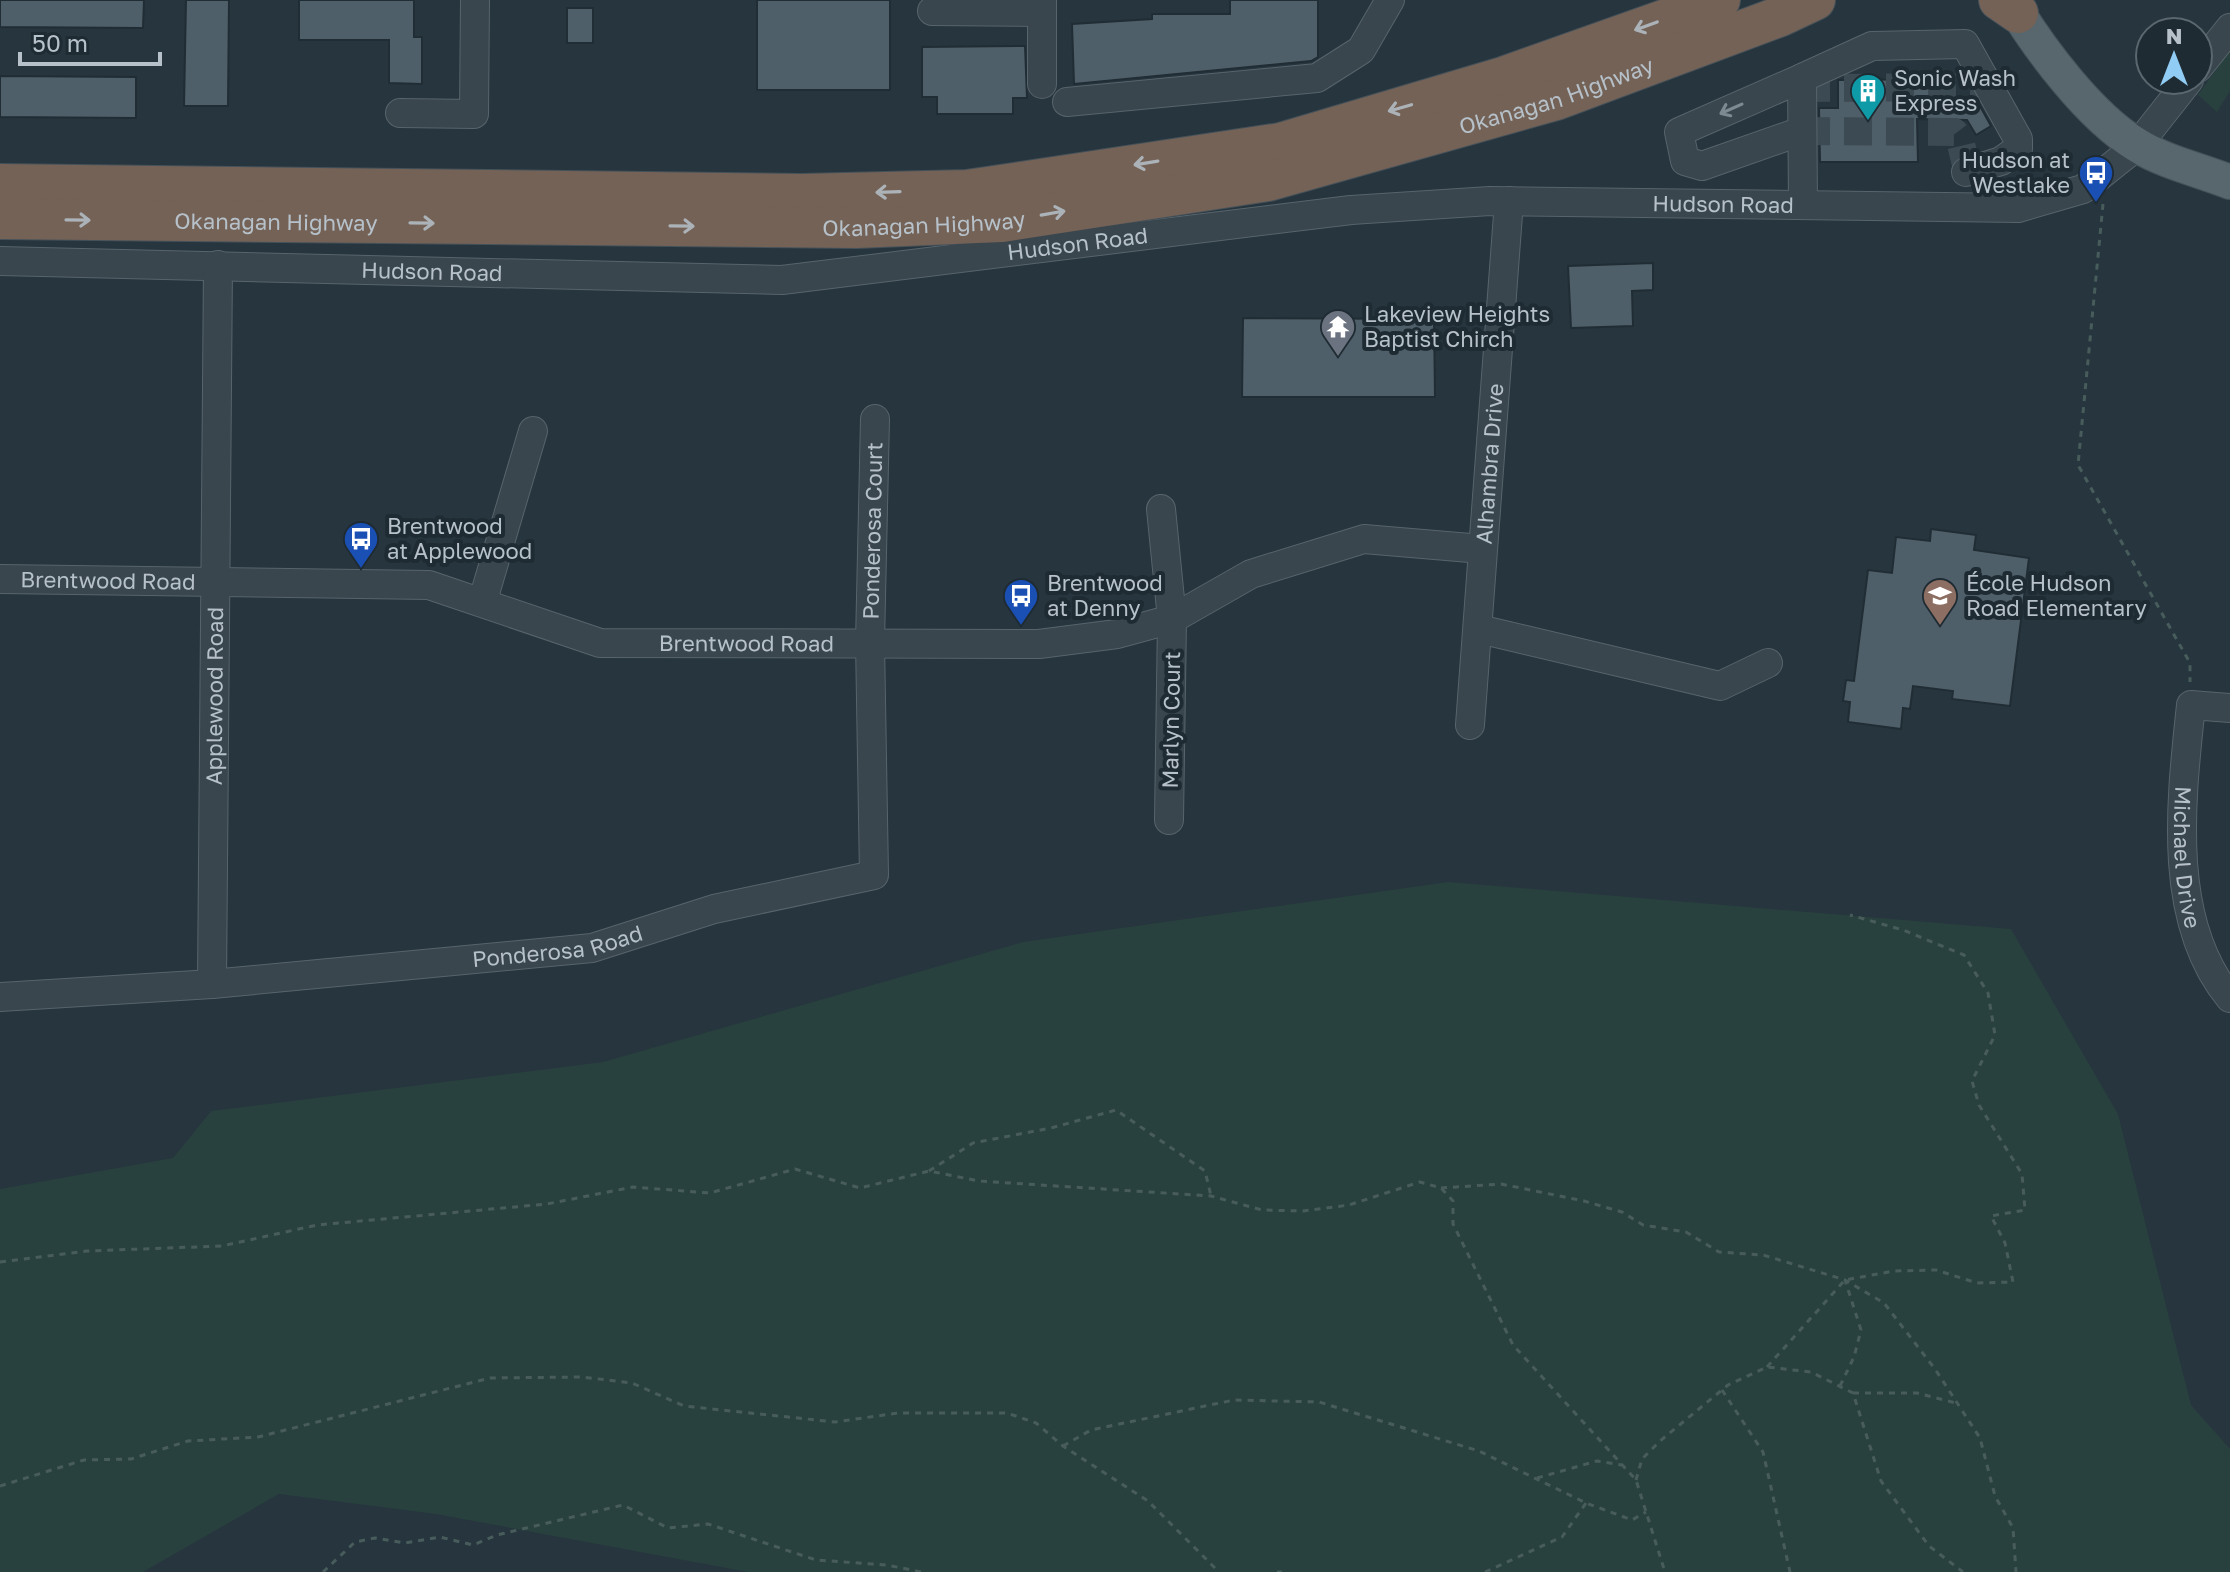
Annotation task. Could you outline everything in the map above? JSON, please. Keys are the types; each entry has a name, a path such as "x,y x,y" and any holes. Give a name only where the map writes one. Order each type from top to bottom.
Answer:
{"highway":[{"name":"Okanagan Highway","path":"0,184 802,194 967,190 1281,143 1500,78 1720,0"},
{"name":"Okanagan Highway","path":"0,219 856,228 1002,222 1268,181 1388,149 1556,100 1781,16 1815,0"}],"main road":[{"path":"2009,4 2097,111 2137,146 2230,182"}],"street":[{"path":"400,113 474,114 475,0"},
{"path":"1067,102 1317,78 1361,50 1390,0"},
{"path":"932,11 1042,6 1042,84"},
{"path":"2214,48 2230,28"},
{"path":"1802,131 1702,166 1685,161 1679,132 1872,46 1965,44 2018,139 2018,149 2010,157 1966,172"},
{"path":"1802,78 1803,205"},
{"name":"Hudson Road","path":"0,261 782,280 1351,210 1509,201 2018,208 2083,189 2137,146 2176,96"},
{"name":"Alhambra Drive","path":"1470,725 1509,201"},
{"name":"Applewood Road","path":"212,984 218,583 218,265"},
{"name":"Ponderosa Court","path":"870,642 875,419"},
{"path":"483,600 533,431"},
{"name":"Marlyn Court","path":"1161,509 1172,619 1169,820"},
{"name":"Brentwood Road","path":"0,579 429,585 483,600 600,643 1039,644 1117,634 1172,619 1251,574 1364,539 1482,549"},
{"path":"1479,629 1720,686 1768,663"},
{"name":"Ponderosa Road","path":"0,997 212,984 592,948 714,909 874,875 870,642"},
{"path":"2191,705 2230,708"},
{"name":"Michael Drive","path":"2191,705 2184,810 2189,917 2209,969 2230,998"}],"path":[{"path":"2103,199 2078,465 2190,663 2191,705"},
{"path":"1636,1480 1642,1459 1722,1390 1767,1367 1845,1280 1894,1271 1936,1270 1977,1283 2013,1282 2005,1243 1991,1216 2025,1210 2022,1174 1979,1105 1972,1081 1995,1035 1988,993 1964,955 1903,930 1850,915"},
{"path":"0,1262 87,1251 222,1246 317,1225 547,1204 633,1187 710,1193 795,1169 860,1188 929,1171 973,1143 1051,1128 1116,1110 1205,1171 1211,1196"},
{"path":"929,1171 979,1181 1211,1196 1262,1210 1303,1211 1349,1205 1420,1182 1441,1188 1501,1184 1622,1212 1643,1225 1686,1232 1719,1252 1763,1255 1845,1280 1884,1303 1980,1438 1995,1496 2013,1528 2016,1572"},
{"path":"1441,1188 1453,1201 1453,1224 1513,1345 1636,1480 1665,1572"},
{"path":"1840,1387 1854,1357 1861,1330 1845,1280"},
{"path":"1767,1367 1811,1372 1853,1393 1917,1393 1958,1403"},
{"path":"0,1486 84,1460 131,1459 188,1441 258,1437 490,1378 582,1377 632,1383 684,1406 835,1422 898,1413 1007,1413 1036,1423 1063,1446 1148,1501 1219,1572"},
{"path":"1722,1390 1763,1452 1790,1572"},
{"path":"1853,1393 1881,1481 1929,1546 1963,1572"},
{"path":"1063,1446 1104,1426 1234,1400 1319,1402 1479,1451 1586,1503 1632,1520 1646,1512"},
{"path":"1536,1479 1562,1474 1597,1461 1622,1465"},
{"path":"1485,1572 1562,1537 1586,1503"},
{"path":"323,1572 355,1542 375,1538 405,1543 440,1537 473,1545 497,1535 623,1505 668,1528 708,1524 816,1560 887,1565 921,1572"}],"green space":[{"path":"2230,50 2230,91 2217,112 2199,96 2214,96 2214,72"},
{"path":"1448,882 2011,929 2118,1114 2191,1405 2230,1449 2230,1572 748,1572 436,1514 279,1494 143,1572 0,1572 0,1189 173,1158 211,1111 603,1062 1023,942"}],"building":[{"path":"0,0 144,0 143,28 0,27"},
{"path":"186,0 229,0 228,106 184,106"},
{"path":"299,0 414,0 414,37 422,37 422,84 389,83 389,40 299,40"},
{"path":"757,0 890,0 890,90 757,90"},
{"path":"1230,0 1318,0 1318,57 1311,61 1074,84 1072,24 1152,19 1152,14 1230,14"},
{"path":"567,8 593,8 593,43 567,43"},
{"path":"1025,46 1027,98 1013,98 1013,114 937,114 937,97 922,97 922,47"},
{"path":"0,76 136,77 136,118 0,117"},
{"name":"Sonic Wash Express","path":"1947,79 1947,97 1975,97 1991,126 1976,135 1967,120 1917,119 1918,162 1820,162 1819,108 1838,108 1838,80"},
{"path":"1653,263 1653,290 1632,291 1633,326 1571,328 1568,266"},
{"name":"Lakeview Heights Baptist Chirch","path":"1243,318 1434,319 1435,397 1242,397"},
{"name":"École Hudson Road Elementary","path":"1931,529 1976,535 1974,550 2029,558 2010,706 1952,699 1953,691 1913,686 1910,709 1903,708 1901,729 1848,722 1850,702 1843,701 1846,680 1854,681 1868,570 1892,573 1896,537 1930,541"}],"tunnel":[{"path":"1802,88 1990,87"},
{"path":"1802,131 1954,132 1960,140 1966,165"}],"place":[{"name":"Sonic Wash Express","path":"1868,122"},
{"name":"Hudson at Westlake","path":"2096,204"},
{"name":"Lakeview Heights Baptist Chirch","path":"1338,358"},
{"name":"Brentwood at Applewood","path":"361,570"},
{"name":"Brentwood at Denny","path":"1021,627"},
{"name":"École Hudson Road Elementary","path":"1940,627"}]}
